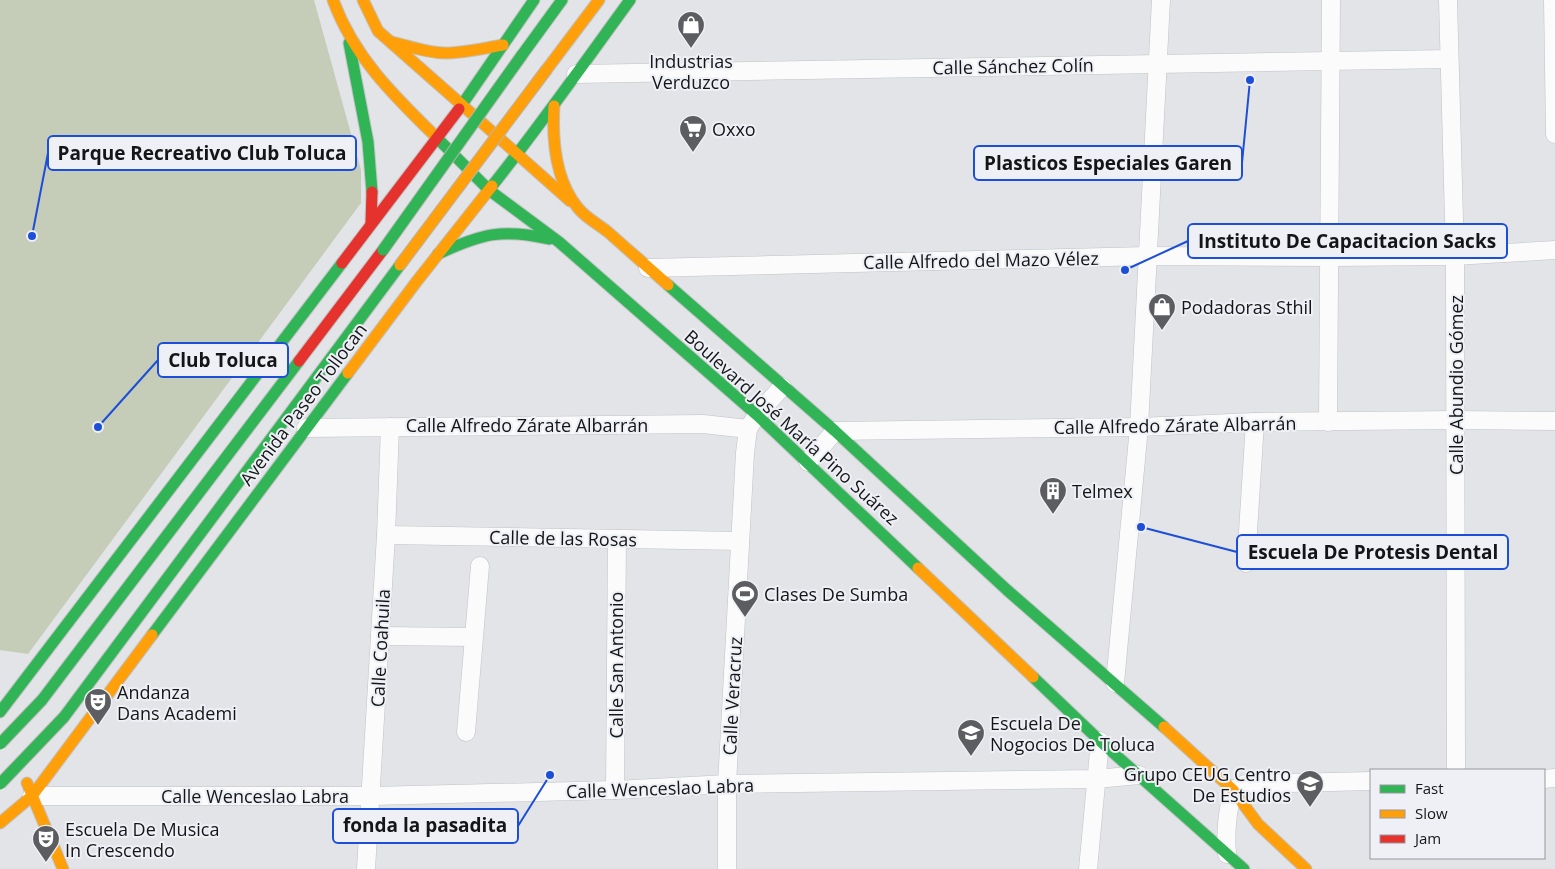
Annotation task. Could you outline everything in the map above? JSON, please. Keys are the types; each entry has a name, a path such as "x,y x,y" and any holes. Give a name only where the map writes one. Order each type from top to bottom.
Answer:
{"main road":[{"name":"Boulevard José María Pino Suárez","path":"333,0 342,26 378,76 489,190 559,242 752,422 808,462 1100,741 1244,869"},
{"path":"363,0 372,22 387,40 578,209"},
{"path":"63,869 0,713 462,105 534,0"},
{"name":"Avenida Paseo Tollocan","path":"0,744 42,700 383,250 562,0"},
{"name":"Avenida Paseo Tollocan","path":"0,784 64,717 599,0"},
{"name":"Avenida Paseo Tollocan","path":"0,823 32,796 306,428 438,254 562,96 630,0"},
{"path":"510,35 505,55 505,66 510,82 516,89 533,98 553,99 562,96"},
{"path":"348,36 367,134 372,192 371,223"},
{"path":"387,40 424,50 446,53 503,45"},
{"path":"554,106 553,123 556,157 569,193 578,209"},
{"path":"390,199 399,194 415,191 438,198 449,209 452,216 454,228 452,236"},
{"name":"Boulevard José María Pino Suárez","path":"578,209 835,431 1007,590 1115,683 1233,790 1258,824 1306,869"},
{"path":"438,254 469,239 494,232 523,233 559,242"}],"street":[{"path":"1115,683 1139,427 1161,0"},
{"path":"1328,422 1331,0"},
{"name":"Calle Abundio Gómez","path":"1448,0 1455,256 1456,769"},
{"path":"1553,0 1555,134"},
{"name":"Calle Sánchez Colín","path":"576,74 1449,59"},
{"name":"Calle Alfredo del Mazo Vélez","path":"648,268 1147,256 1455,256 1555,250"},
{"path":"752,422 782,386"},
{"name":"Calle Alfredo Zárate Albarrán","path":"835,431 1139,427 1255,422 1555,421"},
{"name":"Calle Alfredo Zárate Albarrán","path":"306,428 752,422"},
{"name":"Calle Veracruz","path":"727,869 727,784 740,541 752,422"},
{"path":"1246,563 1255,422"},
{"name":"Calle Coahuila","path":"366,869 386,535 390,426"},
{"path":"808,462 835,431"},
{"name":"Calle de las Rosas","path":"386,535 740,541"},
{"name":"Calle San Antonio","path":"614,790 616,539"},
{"path":"466,732 480,566"},
{"path":"380,636 473,637"},
{"path":"1088,869 1100,741"},
{"name":"Calle Wenceslao Labra","path":"32,796 371,796 614,790 727,784 1096,779 1139,776"},
{"path":"1226,854 1226,815 1233,790 1245,784 1370,781"}],"green space":[{"path":"0,0 314,0 361,170 361,203 28,654 0,650"}],"traffic: fast":[{"path":"459,109 534,0"},
{"path":"522,55 562,0"},
{"path":"492,186 630,0"},
{"path":"349,43 368,142 372,192"},
{"path":"383,250 522,55"},
{"path":"436,137 489,190 559,242 757,415 918,568"},
{"path":"438,254 467,242 492,235 518,234 549,239"},
{"path":"0,712 342,263"},
{"path":"64,717 400,265"},
{"path":"668,285 835,431 1007,590 1164,727"},
{"path":"42,700 299,361"},
{"path":"152,635 348,373"},
{"path":"1033,677 1100,741 1244,869"},
{"path":"0,744 42,700"},
{"path":"0,784 64,717"}],"traffic: slow":[{"path":"333,0 342,21 363,57 390,90 436,137"},
{"path":"363,0 378,31 462,105"},
{"path":"547,69 599,0"},
{"path":"392,42 438,53 467,51 503,45"},
{"path":"400,265 547,69"},
{"path":"462,105 570,201"},
{"path":"554,106 557,160 564,185 570,197 585,215 608,232 668,285"},
{"path":"348,373 492,186"},
{"path":"918,568 1033,677"},
{"path":"0,823 32,796 152,635"},
{"path":"1164,727 1233,790 1258,824 1306,869"},
{"path":"27,783 63,869"}],"traffic: jam":[{"path":"342,263 459,109"},
{"path":"371,223 372,192"},
{"path":"299,361 383,250"}],"place":[{"name":"Industrias Verduzco","path":"691,49"},
{"name":"Plasticos Especiales Garen","path":"1250,80"},
{"name":"Oxxo","path":"693,153"},
{"name":"Parque Recreativo Club Toluca","path":"32,236"},
{"name":"Instituto De Capacitacion Sacks","path":"1125,270"},
{"name":"Podadoras Sthil","path":"1162,331"},
{"name":"Club Toluca","path":"98,427"},
{"name":"Telmex","path":"1053,515"},
{"name":"Escuela De Protesis Dental","path":"1141,527"},
{"name":"Clases De Sumba","path":"745,618"},
{"name":"Andanza Dans Academi","path":"98,726"},
{"name":"Escuela De Nogocios De Toluca","path":"971,757"},
{"name":"fonda la pasadita","path":"550,775"},
{"name":"Grupo CEUG Centro De Estudios","path":"1310,808"},
{"name":"Escuela De Musica In Crescendo","path":"46,863"}]}
